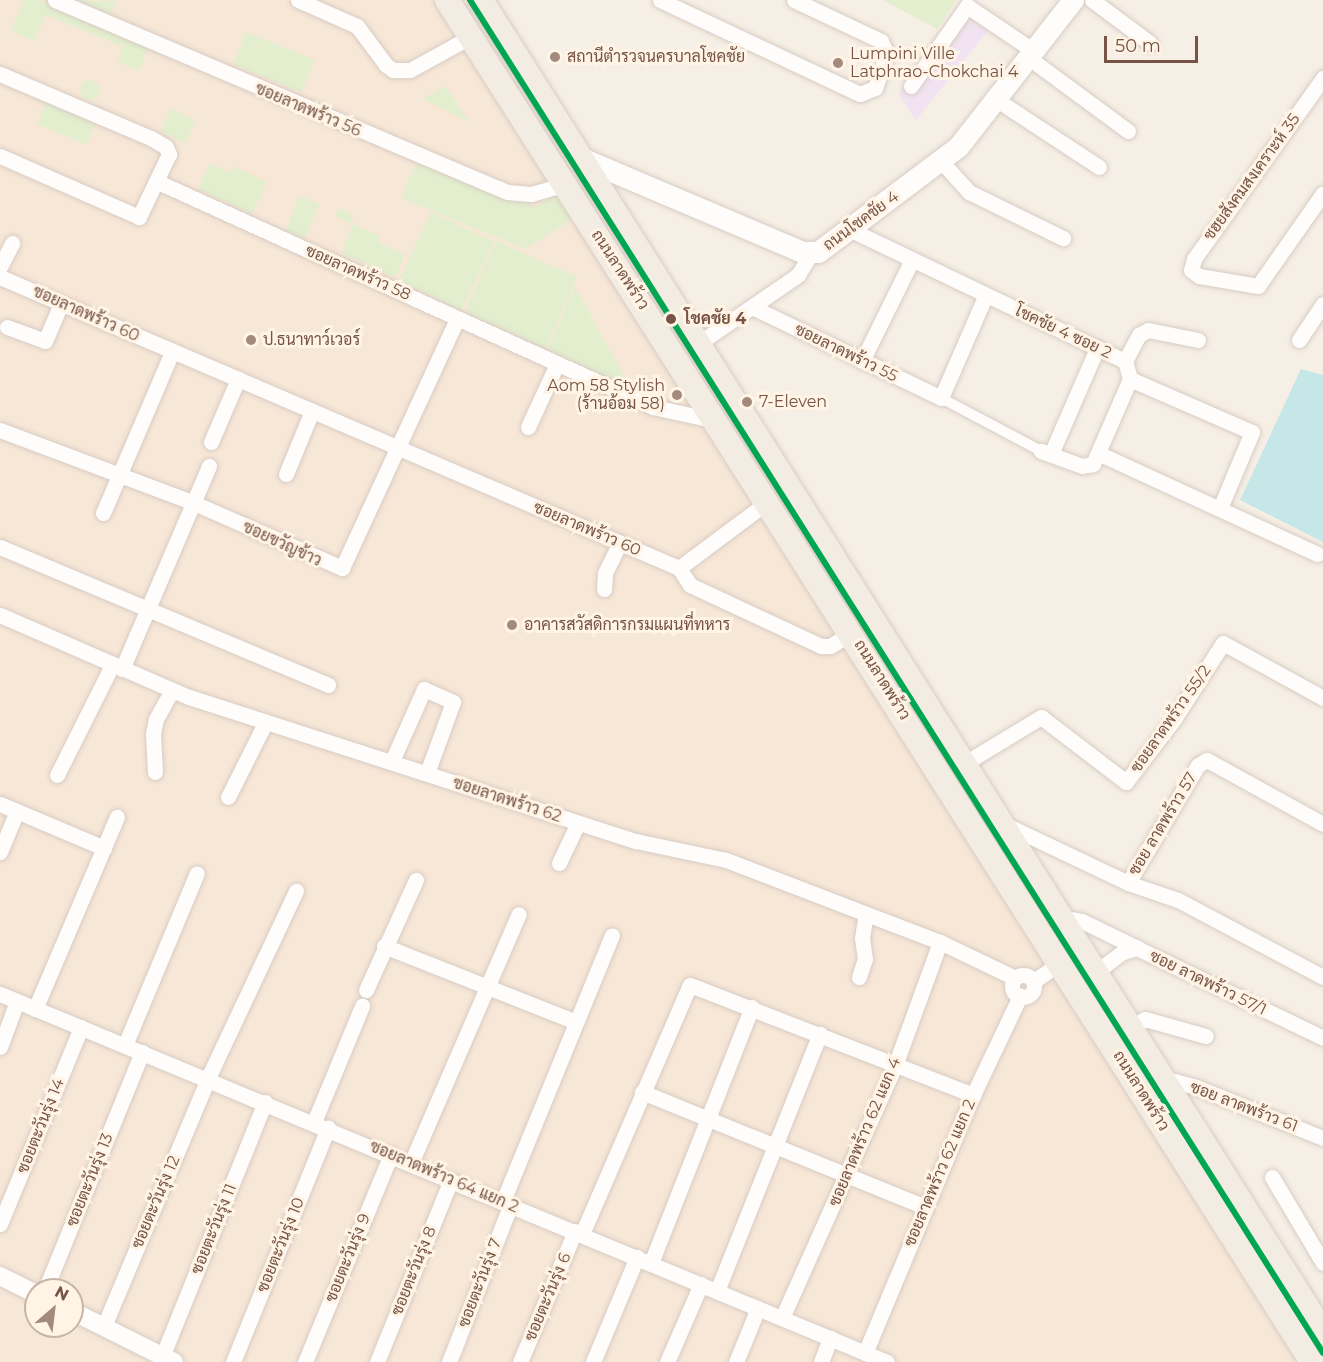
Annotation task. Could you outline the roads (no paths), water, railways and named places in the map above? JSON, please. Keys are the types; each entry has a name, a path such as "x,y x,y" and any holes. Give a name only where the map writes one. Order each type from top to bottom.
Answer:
{"main road":[{"name":"ถนนลาดพร้าว","path":"447,0 769,501 1312,1362"},
{"name":"ถนนลาดพร้าว","path":"481,0 1323,1332"},
{"name":"ถนนโชคชัย 4","path":"581,158 802,252 811,253 828,248 940,161 973,132 1073,0"},
{"path":"942,775 965,763"}],"street":[{"name":"ซอยลาดพร้าว 56","path":"55,0 507,192 531,194 565,184"},
{"path":"297,0 357,26 386,65 393,70 410,70 470,37"},
{"path":"660,0 860,94 875,88 886,54 881,42 794,0"},
{"path":"1092,0 1150,43"},
{"path":"911,86 964,10 971,5 1128,131"},
{"path":"0,74 162,144 169,154 158,182 139,217 0,156"},
{"name":"ซฮยสังคมสงเคราะห์ 35","path":"1323,78 1194,259 1191,270 1199,276 1254,287 1262,284 1323,193"},
{"path":"997,100 1099,167"},
{"path":"940,161 969,192 1062,238"},
{"name":"ซอยลาดพร้าว 58","path":"158,182 457,320 668,413 717,421"},
{"name":"โชคชัย 4 ซอย 2","path":"851,230 911,262 1125,361 1130,379"},
{"path":"0,267 12,243"},
{"path":"699,344 798,275 811,253"},
{"path":"862,361 911,262"},
{"name":"ซอยลาดพร้าว 60","path":"0,277 679,568 690,585 821,646 830,646 852,633"},
{"path":"985,297 941,398 1046,453 1089,466 1100,454 1130,379 1252,432 1220,508"},
{"path":"7,327 45,342 61,304"},
{"path":"1299,340 1323,304"},
{"name":"ซอยลาดพร้าว 55","path":"752,307 941,398"},
{"name":"ซอยขวัญข้าว","path":"0,430 194,503 342,568 457,320"},
{"path":"1125,361 1139,335 1148,330 1198,340"},
{"path":"1046,453 1097,348"},
{"path":"103,513 172,352"},
{"path":"528,427 557,364"},
{"path":"211,442 238,379"},
{"path":"286,474 312,411"},
{"path":"1100,454 1317,554"},
{"path":"57,775 147,610 209,466"},
{"path":"679,568 769,501"},
{"path":"604,589 605,573 620,542"},
{"path":"0,547 328,685"},
{"name":"ซอยลาดพร้าว 62","path":"0,615 172,690 266,723 392,761 636,841 726,860 940,942 1015,978 1025,975 1034,981"},
{"name":"ซอยลาดพร้าว 55/2","path":"965,763 1041,717 1126,782 1174,719 1223,643 1323,698"},
{"path":"392,761 424,689 453,702 427,773"},
{"path":"156,772 154,726 172,690"},
{"path":"228,797 266,723"},
{"name":"ซอย ลาดพร้าว 57","path":"1128,883 1198,765 1207,760 1323,824"},
{"path":"0,804 104,848"},
{"path":"0,852 17,811"},
{"path":"35,1009 117,817"},
{"path":"559,863 578,823"},
{"name":"ซอย ลาดพร้าว 57","path":"1004,824 1128,883 1178,900 1323,977"},
{"path":"125,1045 197,873"},
{"path":"366,990 384,946 416,880"},
{"name":"ซอยตะวันรุ่ง 12","path":"104,1326 208,1078 296,891"},
{"path":"411,1163 519,914"},
{"path":"860,977 865,959 862,939 866,914"},
{"path":"1061,917 1082,921 1137,948"},
{"name":"ซอยตะวันรุ่ง 7","path":"449,1362 507,1203 612,934"},
{"name":"ซอยลาดพร้าว 62 แยก 4","path":"782,1318 848,1176 896,1063 940,942"},
{"path":"384,946 488,985 576,1023"},
{"name":"ซอย ลาดพร้าว 57/1","path":"1096,972 1123,952 1137,948 1323,1038"},
{"path":"1015,978 1013,988 1020,996 1030,994 1034,981 1060,963"},
{"name":"ซอยตะวันรุ่ง 6","path":"520,1362 690,985 752,1007"},
{"name":"ซอยลาดพร้าว 64 แยก 2","path":"0,994 208,1078 887,1362"},
{"name":"ซอยลาดพร้าว 62 แยก 2","path":"865,1353 973,1095 1020,996"},
{"path":"0,1047 17,1001"},
{"path":"314,1122 362,1006"},
{"path":"593,1362 644,1260 708,1119 752,1007 973,1095"},
{"path":"1131,1027 1145,1019 1206,1036"},
{"name":"ซอยตะวันรุ่ง 14","path":"0,1224 81,1027"},
{"path":"717,1291 820,1034"},
{"name":"ซอยตะวันรุ่ง 13","path":"50,1278 142,1052"},
{"name":"ซอย ลาดพร้าว 61","path":"1163,1078 1196,1087 1323,1138"},
{"path":"642,1092 925,1207"},
{"name":"ซอยตะวันรุ่ง 11","path":"168,1359 265,1102"},
{"name":"ซอยตะวันรุ่ง 10","path":"233,1362 328,1128"},
{"name":"ซอยตะวันรุ่ง 9","path":"305,1362 391,1154"},
{"path":"1272,1177 1323,1263"},
{"name":"ซอยตะวันรุ่ง 8","path":"377,1362 451,1180"},
{"path":"0,1276 24,1288"},
{"path":"667,1362 701,1284"},
{"path":"736,1362 758,1308"},
{"path":"84,1317 168,1359"},
{"path":"821,1362 830,1338"}],"water":[{"path":"1301,369 1323,375 1323,542 1240,500"}],"place":[{"name":"สถานีตำรวจนครบาลโชคชัย","path":"555,57"},
{"name":"Lumpini Ville Latphrao-Chokchai 4","path":"838,63"},
{"name":"โชคชัย 4","path":"671,319"},
{"name":"ป.ธนาทาว์เวอร์","path":"251,340"},
{"name":"Aom 58 Stylish (ร้านอ้อม 58)","path":"677,395"},
{"name":"7-Eleven","path":"747,402"},
{"name":"อาคารสวัสดิการกรมแผนที่ทหาร","path":"512,625"}]}
